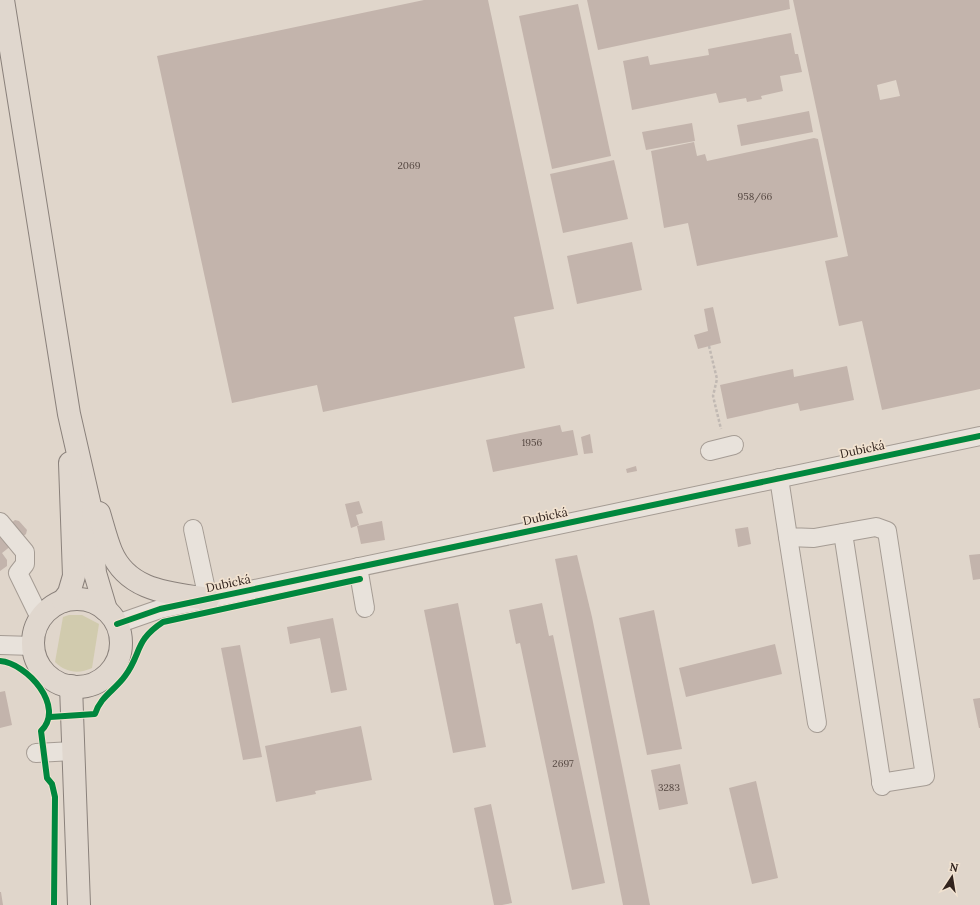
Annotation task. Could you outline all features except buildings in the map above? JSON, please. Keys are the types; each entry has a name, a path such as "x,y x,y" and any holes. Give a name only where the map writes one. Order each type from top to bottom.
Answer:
{"main road":[{"path":"3,0 69,414 90,506 95,573 121,642 117,661 113,669 99,681 90,685 71,686 52,679 45,673 37,660 33,646 34,636 40,618 50,608 63,601 81,599 90,601 111,617"},
{"path":"69,414 112,552 123,570 141,584 153,590 208,599"},
{"path":"63,601 73,584 75,567 71,506 69,414"},
{"path":"71,686 79,905"}],"street":[{"name":"Dubická","path":"111,617 160,609 980,436"},
{"path":"710,451 732,446"},
{"path":"779,478 817,723"},
{"path":"0,522 26,552 25,564 18,573 40,618"},
{"path":"788,537 814,538 843,532 876,527 887,531 890,540 926,776 881,784 843,532"},
{"path":"193,529 208,599"},
{"path":"358,567 366,608"},
{"path":"0,645 33,646"},
{"path":"36,753 73,751"}],"path":[{"path":"709,346 716,379 713,396 720,428 732,446"}],"shaded area":[{"path":"69,615 82,615 99,624 92,668 87,670 77,672 68,670 59,666 55,662 63,617"}],"cycle path":[{"path":"117,624 160,609 980,436"},
{"path":"50,717 95,714 100,703 125,676 147,635 163,622 360,579"},
{"path":"0,661 21,669 31,678 40,688 46,699 49,710 48,721 41,731 47,778 52,784 55,797 54,905"}]}
